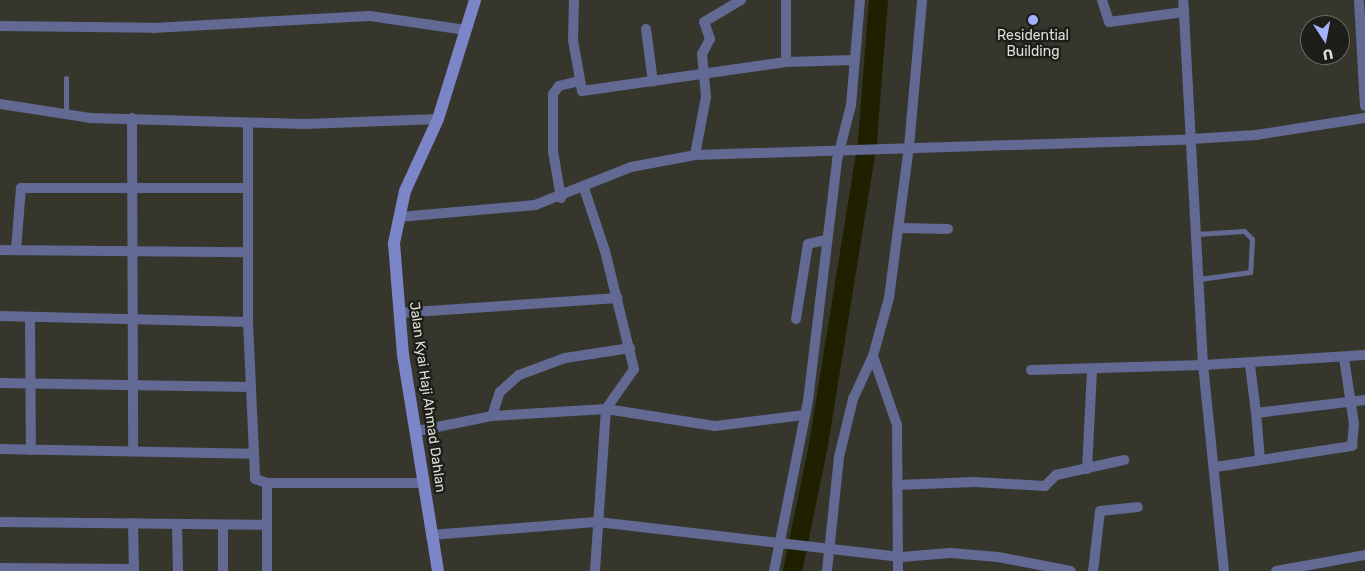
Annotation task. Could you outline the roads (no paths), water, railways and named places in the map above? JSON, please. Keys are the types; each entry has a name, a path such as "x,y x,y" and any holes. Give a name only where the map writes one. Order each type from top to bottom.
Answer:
{"street":[{"name":"Jalan Kyai Haji Ahmad Dahlan","path":"438,571 431,535 399,313 394,243 406,191 438,119 475,0"},
{"path":"574,0 579,80 583,92 705,76 786,62 854,60"},
{"path":"695,155 705,105 705,76 702,54 710,40 705,19 741,0"},
{"path":"786,0 786,62"},
{"path":"774,571 805,416 826,240 846,148 860,0"},
{"path":"826,571 830,549 839,456 853,399 873,356 889,298 910,147 922,0"},
{"path":"1102,0 1109,22 1184,12"},
{"path":"1183,0 1203,365 1216,467 1224,571"},
{"path":"1359,0 1365,106"},
{"path":"0,26 153,28 370,16 466,30"},
{"path":"646,29 653,82"},
{"path":"561,198 553,151 553,94 559,86 579,80"},
{"path":"0,104 66,117 248,123 438,119"},
{"path":"132,118 134,451"},
{"path":"399,217 535,205 561,198 631,167 695,155 846,148 1191,139 1256,135 1365,118"},
{"path":"248,123 248,322 254,478 267,483 424,483"},
{"path":"16,250 21,188 247,188"},
{"path":"584,188 617,298 630,348 634,374 606,409 595,571"},
{"path":"900,228 948,229"},
{"path":"796,319 808,244 826,240"},
{"path":"0,250 133,253 247,252"},
{"path":"399,313 617,298"},
{"path":"0,316 133,322 248,322"},
{"path":"30,318 31,450"},
{"path":"492,416 500,392 519,376 565,358 630,348"},
{"path":"1031,370 1092,371 1203,365 1250,365 1365,355"},
{"path":"873,356 897,425 897,485 901,557 898,571"},
{"path":"1216,467 1352,446 1350,402 1344,358"},
{"path":"1250,365 1260,460"},
{"path":"1087,469 1092,371"},
{"path":"0,383 250,387"},
{"path":"1256,413 1365,400"},
{"path":"417,431 492,416 606,409 715,426 805,416"},
{"path":"0,449 253,454"},
{"path":"897,485 975,482 1045,486 1056,475 1124,460"},
{"path":"267,483 267,571"},
{"path":"1093,571 1100,510 1138,507"},
{"path":"0,522 267,526"},
{"path":"431,535 598,522 780,541 901,557 950,553 1071,571"},
{"path":"0,568 134,570 133,523"},
{"path":"177,524 178,571"},
{"path":"223,526 223,571"},
{"path":"1276,571 1365,555"}],"lane":[{"path":"66,78 66,117"},
{"path":"1197,234 1244,231 1252,239 1250,272 1199,279"}],"waterway":[{"path":"792,571 818,444 867,140 878,0"}],"place":[{"name":"Residential Building","path":"1033,20"}]}
